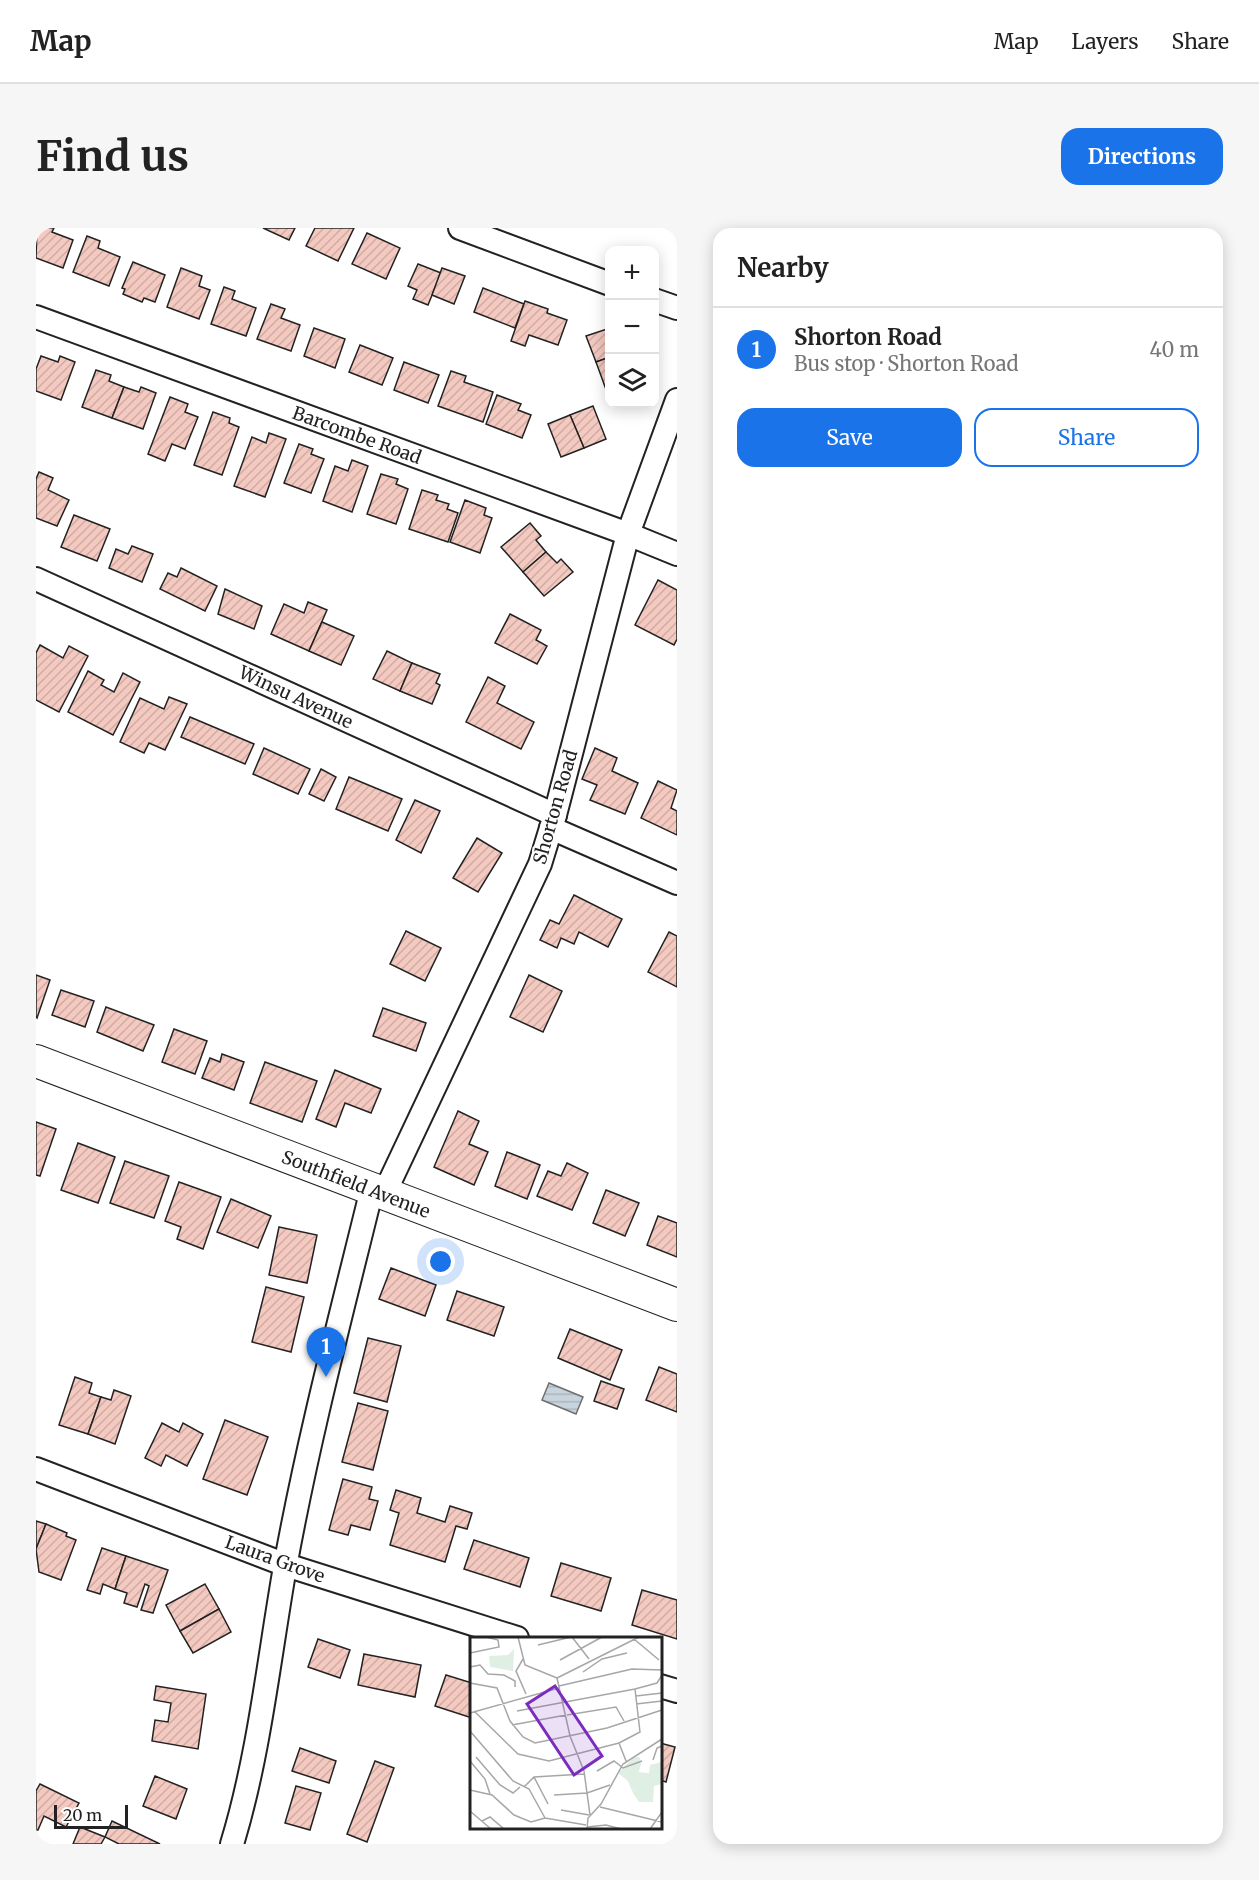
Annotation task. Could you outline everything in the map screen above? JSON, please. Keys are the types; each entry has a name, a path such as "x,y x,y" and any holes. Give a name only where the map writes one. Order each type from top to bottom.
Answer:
{"street":[{"path":"460,228 605,282"},
{"path":"659,302 677,308"},
{"name":"Barcombe Road","path":"36,317 677,554"},
{"name":"Shorton Road","path":"232,1844 253,1757 286,1565 326,1377 378,1192 540,864 628,534 677,400"},
{"name":"Winsu Avenue","path":"36,579 553,821 677,884"},
{"name":"Southfield Avenue","path":"36,1061 677,1305"},
{"name":"Laura Grove","path":"36,1469 286,1565 514,1637"},
{"path":"662,1687 677,1691"}],"shaded area":[{"path":"549,1383 583,1397 576,1414 542,1400"}],"building":[{"path":"37,228 54,228 52,232 73,240 63,268 36,258"},
{"path":"263,228 295,228 289,240"},
{"path":"315,228 354,228 338,261 306,246"},
{"path":"367,233 400,248 386,279 352,264"},
{"path":"87,236 100,241 98,248 120,257 109,286 73,272"},
{"path":"133,262 165,275 155,302 144,298 142,302 123,294 125,289 122,288"},
{"path":"418,264 441,273 428,305 413,299 417,290 408,286"},
{"path":"181,268 202,276 199,286 210,290 199,319 167,307"},
{"path":"442,268 465,276 454,304 432,295"},
{"path":"224,287 235,291 232,299 256,308 246,336 211,324"},
{"path":"483,288 524,304 515,328 474,312"},
{"path":"525,301 548,309 547,313 567,320 558,345 529,335 525,346 511,341"},
{"path":"271,304 285,309 281,318 300,325 291,351 257,339"},
{"path":"314,328 345,339 335,368 304,356"},
{"path":"605,330 605,359 596,362 586,336"},
{"path":"360,345 393,358 382,385 349,372"},
{"path":"41,356 58,362 60,356 75,362 61,400 36,391 36,369"},
{"path":"605,359 605,387 596,362"},
{"path":"404,362 439,375 428,403 394,390"},
{"path":"96,370 111,375 109,381 124,387 112,418 82,407"},
{"path":"451,371 466,376 464,382 493,392 483,422 438,406"},
{"path":"124,387 139,392 141,387 156,393 143,429 112,418"},
{"path":"497,395 521,404 518,410 531,415 522,438 486,424"},
{"path":"170,397 188,404 185,412 198,417 185,449 172,444 165,461 148,454"},
{"path":"593,406 606,439 584,448 570,415"},
{"path":"213,412 230,418 229,423 239,427 222,475 194,465"},
{"path":"570,415 584,448 561,457 548,424"},
{"path":"269,433 286,439 265,497 234,486 252,437 266,443"},
{"path":"299,444 313,449 311,454 324,459 311,493 284,483"},
{"path":"352,460 368,466 352,512 323,501 335,466 348,471"},
{"path":"39,472 53,478 48,490 69,500 57,526 36,518 36,479"},
{"path":"381,474 398,479 396,484 408,489 396,524 367,514"},
{"path":"422,490 438,495 436,500 449,504 447,509 458,513 448,542 409,529"},
{"path":"465,500 486,508 484,515 492,518 480,553 450,542"},
{"path":"74,515 110,529 97,561 61,547"},
{"path":"530,523 541,536 536,540 546,552 523,572 501,547"},
{"path":"132,546 153,554 142,582 109,568 116,549 128,554"},
{"path":"546,552 557,563 561,559 573,572 544,596 523,572"},
{"path":"181,568 217,586 205,611 160,589 168,573 177,577"},
{"path":"658,580 677,590 677,639 674,645 635,625"},
{"path":"225,589 262,606 254,629 218,614"},
{"path":"308,602 327,610 309,651 271,634 284,604 304,613"},
{"path":"510,614 541,630 536,640 547,646 537,664 495,643"},
{"path":"322,622 354,636 341,665 309,651"},
{"path":"40,645 63,658 69,646 88,656 59,712 36,700 36,653"},
{"path":"387,651 412,663 400,691 373,679"},
{"path":"412,663 440,674 436,683 440,685 432,704 400,691"},
{"path":"88,671 104,680 101,685 114,692 123,673 140,682 113,735 68,712"},
{"path":"488,677 505,686 497,703 534,722 521,749 466,722"},
{"path":"169,697 187,704 165,750 149,743 144,753 120,742 140,698 164,709"},
{"path":"190,717 254,744 245,764 181,737"},
{"path":"264,748 310,769 298,794 253,774"},
{"path":"595,748 617,758 612,771 638,783 625,814 590,800 597,785 582,779"},
{"path":"321,769 336,777 324,801 309,794"},
{"path":"349,777 402,799 388,831 336,809"},
{"path":"658,781 677,790 671,808 677,811 677,835 641,818"},
{"path":"415,800 440,811 421,853 396,840"},
{"path":"477,838 502,853 478,892 453,878"},
{"path":"574,895 622,919 608,947 579,932 574,944 561,938 557,948 540,940 550,920 559,924"},
{"path":"406,931 441,948 425,981 390,964"},
{"path":"669,932 677,936 677,987 648,972"},
{"path":"36,975 50,980 37,1018 36,1017"},
{"path":"529,975 562,991 543,1032 510,1017"},
{"path":"61,990 94,1001 85,1027 52,1015"},
{"path":"106,1007 154,1025 143,1051 97,1032"},
{"path":"383,1008 426,1023 416,1051 373,1036"},
{"path":"174,1029 207,1041 195,1074 162,1062"},
{"path":"222,1054 244,1062 234,1090 202,1078 210,1058 220,1062"},
{"path":"265,1062 317,1081 302,1122 250,1103"},
{"path":"335,1070 381,1089 371,1113 345,1103 336,1127 316,1119"},
{"path":"458,1111 479,1121 469,1144 488,1152 474,1185 434,1167"},
{"path":"36,1122 56,1129 40,1176 36,1175"},
{"path":"78,1143 115,1157 98,1203 61,1190"},
{"path":"507,1152 540,1165 527,1199 495,1186"},
{"path":"125,1161 169,1176 154,1218 110,1203"},
{"path":"567,1163 588,1173 572,1210 537,1196 548,1171 561,1176"},
{"path":"179,1182 221,1197 203,1249 177,1239 181,1227 165,1221"},
{"path":"606,1190 639,1203 625,1236 593,1223"},
{"path":"231,1199 271,1216 258,1248 217,1232"},
{"path":"658,1216 677,1223 677,1257 647,1245"},
{"path":"279,1227 317,1235 307,1283 269,1275"},
{"path":"391,1268 436,1285 425,1316 379,1299"},
{"path":"266,1287 304,1297 291,1352 252,1342"},
{"path":"457,1291 504,1307 494,1336 447,1320"},
{"path":"570,1329 622,1350 610,1380 558,1358"},
{"path":"368,1338 401,1346 387,1402 354,1393"},
{"path":"659,1367 677,1374 677,1412 646,1400"},
{"path":"75,1377 92,1383 89,1393 101,1397 88,1434 59,1425"},
{"path":"601,1381 624,1389 617,1409 594,1401"},
{"path":"114,1390 131,1396 115,1444 88,1434 101,1397 111,1400"},
{"path":"358,1403 388,1411 373,1470 342,1462"},
{"path":"225,1420 268,1437 247,1495 203,1479"},
{"path":"162,1423 179,1432 183,1423 203,1434 187,1466 166,1455 161,1466 145,1458"},
{"path":"343,1479 372,1487 369,1499 378,1501 370,1530 351,1525 348,1535 329,1530"},
{"path":"396,1490 421,1498 417,1513 445,1522 450,1506 472,1513 467,1529 456,1526 445,1562 390,1545 399,1513 390,1510"},
{"path":"36,1521 46,1524 36,1549"},
{"path":"46,1524 67,1533 66,1536 76,1540 61,1580 39,1572 36,1549"},
{"path":"474,1540 529,1558 520,1587 464,1569"},
{"path":"102,1548 126,1556 115,1589 103,1584 100,1594 87,1590"},
{"path":"126,1556 168,1570 153,1613 141,1610 149,1586 145,1584 137,1607 124,1603 127,1593 115,1589"},
{"path":"561,1563 611,1578 601,1611 551,1596"},
{"path":"205,1584 219,1609 180,1631 166,1605"},
{"path":"642,1590 677,1600 677,1639 632,1625"},
{"path":"219,1609 231,1632 193,1653 180,1631"},
{"path":"318,1639 350,1650 340,1678 308,1667"},
{"path":"364,1654 421,1665 415,1697 358,1685"},
{"path":"446,1675 470,1682 470,1717 435,1706"},
{"path":"156,1686 206,1694 198,1749 152,1741 155,1720 168,1722 171,1703 154,1700"},
{"path":"662,1744 675,1747 666,1782 662,1781"},
{"path":"300,1748 336,1761 329,1783 292,1771"},
{"path":"375,1761 394,1768 367,1842 347,1834"},
{"path":"155,1776 187,1789 176,1819 143,1806"},
{"path":"40,1784 79,1803 66,1827 44,1816 36,1830 36,1791"},
{"path":"296,1786 321,1793 310,1830 285,1823"},
{"path":"112,1821 160,1844 119,1844 105,1837"},
{"path":"80,1827 105,1837 101,1844 73,1844"}],"place":[{"name":"Shorton Road","path":"326,1377"}]}
